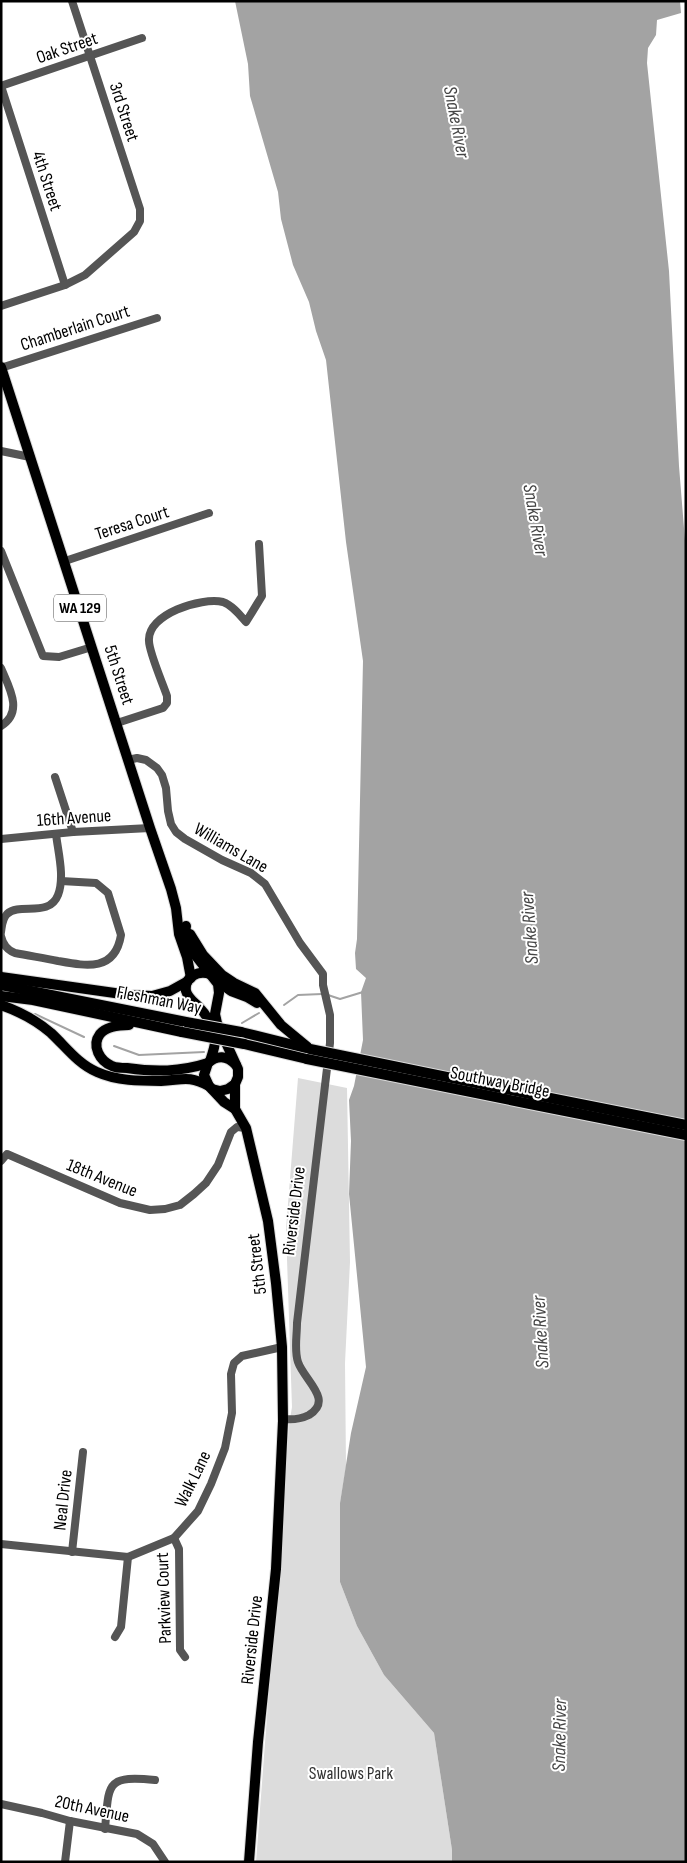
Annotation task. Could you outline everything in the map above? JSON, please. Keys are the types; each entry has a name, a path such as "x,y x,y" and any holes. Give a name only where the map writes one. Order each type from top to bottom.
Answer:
{"main road":[{"name":"5th Street","path":"1,368 176,908 186,926 185,934 192,952 213,977 231,991 247,997 270,1012"},
{"name":"5th Street","path":"176,908 179,934 187,957 189,979 187,993 209,1020 215,1041 209,1062"},
{"path":"186,926 203,955 216,969 234,983 255,993 308,1054"},
{"path":"1,977 129,995 152,996 170,991 198,973 213,977 219,992 216,1006 217,1022 238,1073 235,1084 235,1109"},
{"name":"Fleshman Way","path":"1,985 241,1032 308,1054"},
{"name":"Fleshman Way","path":"1,996 33,1000 137,1024 308,1054"},
{"path":"1,1005 32,1020 49,1032 81,1063 97,1072 116,1078 139,1080 163,1081 185,1078 198,1080 224,1091 235,1084"},
{"path":"137,1024 108,1028 100,1034 96,1042 97,1052 102,1060 112,1066 141,1070 174,1071 209,1062 218,1057 226,1057 236,1065"},
{"name":"Southway Bridge","path":"308,1054 686,1125"},
{"name":"Southway Bridge","path":"308,1054 686,1135"},
{"path":"209,1062 204,1075 211,1087"},
{"name":"5th Street","path":"211,1087 224,1102 235,1109 246,1128 268,1221 282,1347 283,1420"},
{"name":"Riverside Drive","path":"249,1862 260,1725 276,1569 283,1420"}],"street":[{"name":"3rd Street","path":"65,285 84,275 134,232 140,221 140,208 72,1"},
{"name":"Oak Street","path":"1,86 142,38"},
{"name":"4th Street","path":"1,86 65,285"},
{"path":"1,306 65,285"},
{"name":"Chamberlain Court","path":"1,368 157,318"},
{"path":"1,451 30,457"},
{"name":"Teresa Court","path":"65,561 209,513"},
{"path":"117,723 163,708 167,702 167,696 148,642 150,631 167,614 199,603 224,602 233,608 246,622 262,596 260,544"},
{"path":"1,551 43,656 59,657 92,647"},
{"path":"1,668 14,704 14,711 10,719 1,726"},
{"name":"Williams Lane","path":"128,760 137,758 146,760 157,768 166,788 168,811 171,824 176,832 222,860 251,873 265,884 300,943 323,974"},
{"path":"55,776 73,832"},
{"name":"16th Avenue","path":"1,839 73,832 150,828"},
{"path":"56,834 61,881 58,895 54,901 41,908 16,910 6,915 2,922 1,934 5,946 15,953 87,966 103,962 113,954 120,942 121,935 108,893 96,882 61,881"},
{"name":"Riverside Drive","path":"283,1420 293,1420 307,1416 317,1409 320,1402 318,1395 300,1368 296,1349 298,1314 330,1043 330,1015 323,984 323,974"},
{"name":"18th Avenue","path":"1,1161 4,1153 120,1203 135,1208 165,1210 180,1204 206,1183 218,1165 231,1132 237,1127 246,1128"},
{"name":"Walk Lane","path":"1,1544 128,1557 174,1538 198,1511 225,1448 232,1413 231,1374 234,1364 242,1356 282,1347"},
{"name":"Neal Drive","path":"72,1552 83,1452"},
{"name":"Parkview Court","path":"174,1538 179,1549 180,1650 184,1658"},
{"path":"115,1637 121,1627 128,1557"},
{"path":"105,1829 108,1791 117,1781 132,1778 155,1780"},
{"name":"20th Avenue","path":"1,1804 105,1829 137,1834 153,1844 165,1862"},
{"path":"65,1862 70,1821"}],"green space":[{"name":"Swallows Park","path":"298,1078 347,1088 350,1262 345,1363 346,1467 340,1503 340,1582 357,1626 384,1675 434,1733 452,1850 452,1862 256,1862 289,1425 292,1407 286,1229"}],"water":[{"name":"Snake River","path":"235,1 680,1 681,13 657,20 656,35 648,48 647,63 669,271 679,466 686,553 686,1862 452,1862 452,1850 434,1733 384,1675 357,1626 340,1582 340,1503 351,1433 366,1367 349,1194 351,1141 349,1100 354,1086 363,1040 361,992 366,978 356,969 355,953 357,939 363,661 346,542 326,360 309,302 293,265 281,219 278,192 250,96 248,64"}],"waterway":[{"path":"328,995 340,999 363,992"},
{"path":"284,1005 298,995 322,994"},
{"path":"242,1023 259,1013"},
{"path":"35,1014 84,1037"},
{"path":"114,1046 139,1055 204,1052"}]}
